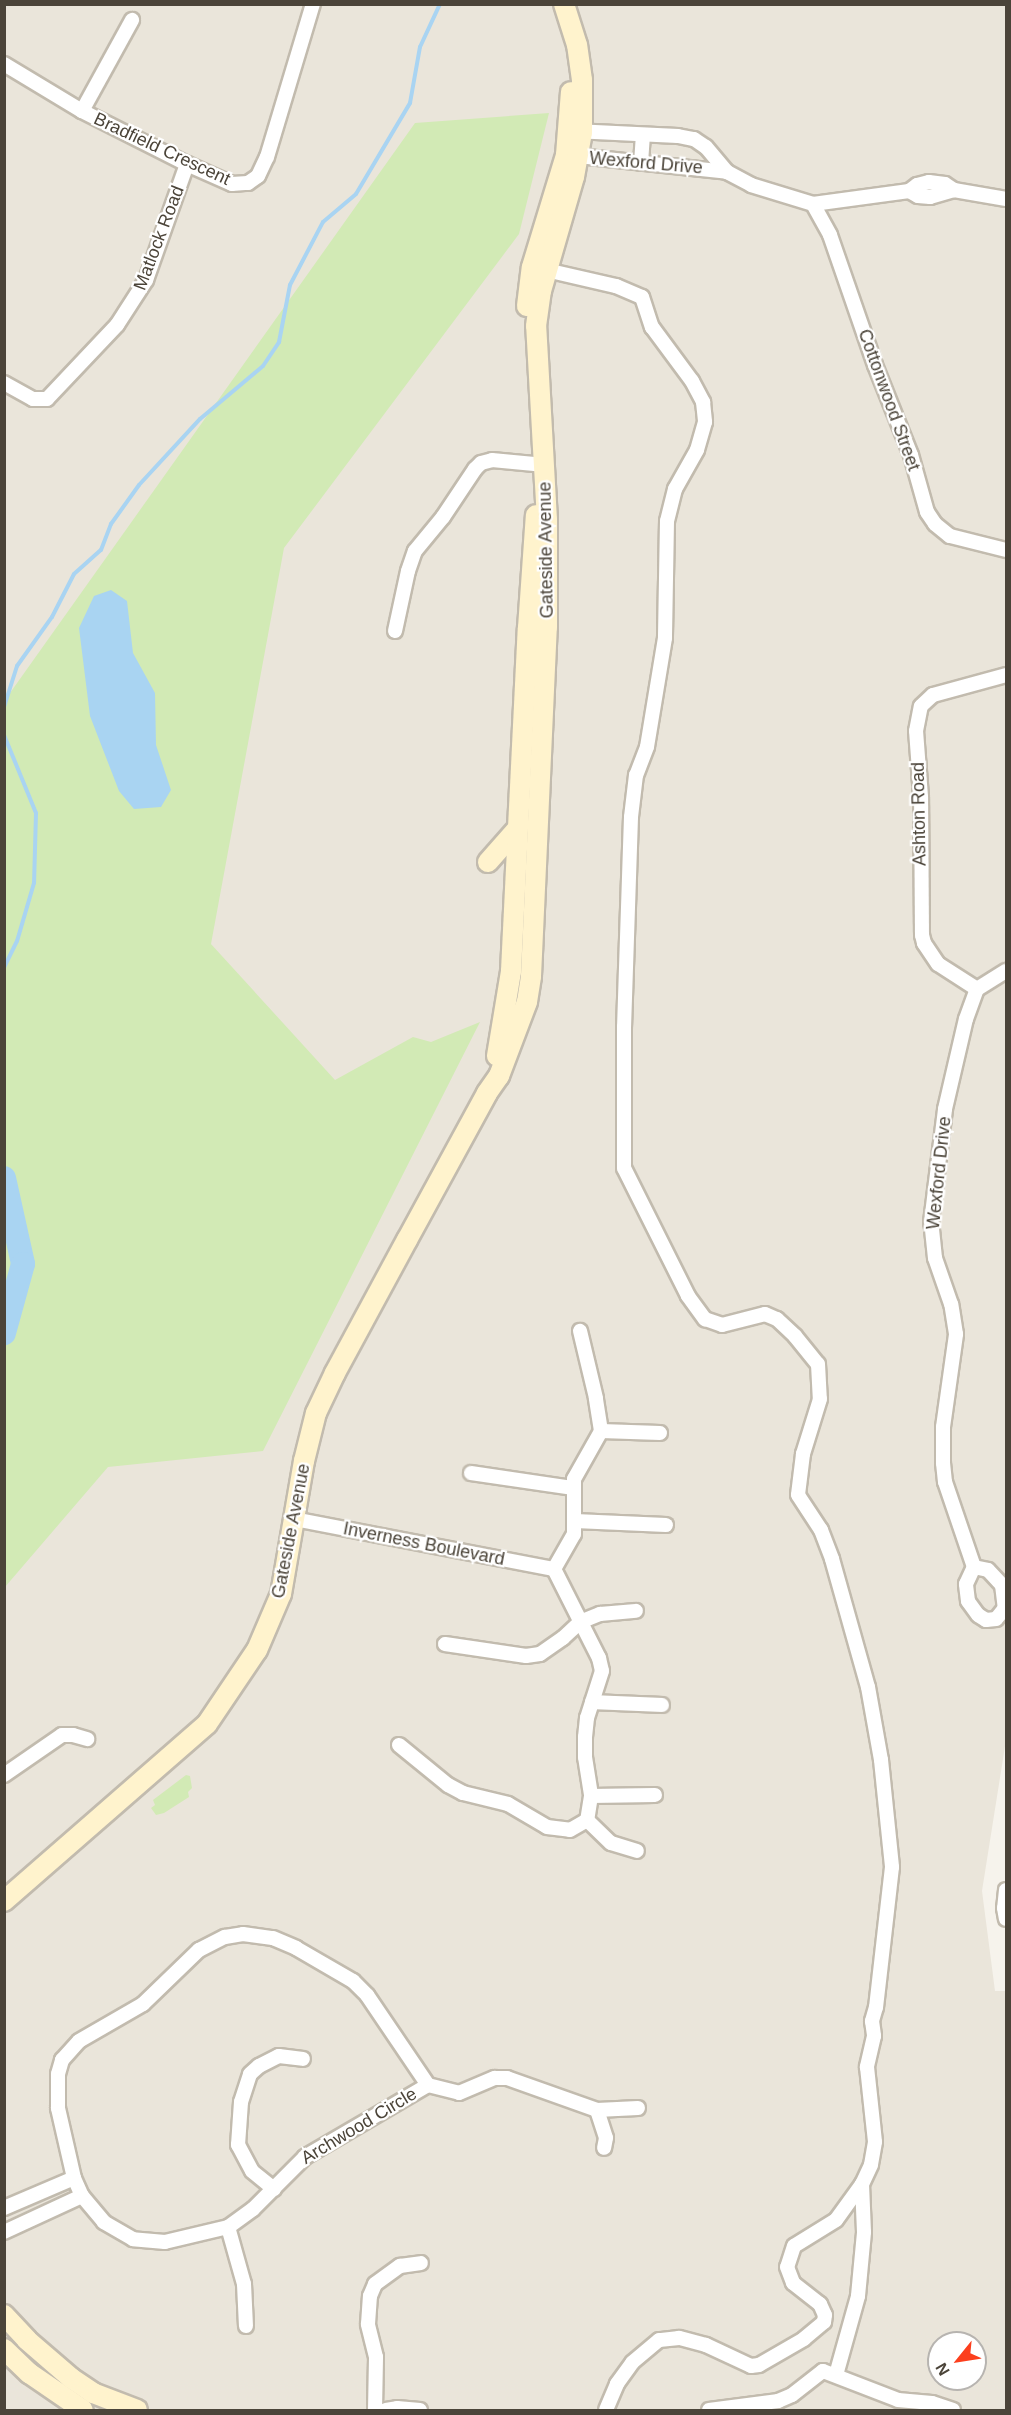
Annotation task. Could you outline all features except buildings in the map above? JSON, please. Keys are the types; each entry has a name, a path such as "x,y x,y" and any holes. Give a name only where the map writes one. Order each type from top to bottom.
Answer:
{"street":[{"name":"Bradfield Crescent","path":"4,64 82,111 187,164 232,183 248,183 258,176 267,157 313,4"},
{"name":"Gateside Avenue","path":"556,4 570,62 576,131"},
{"name":"Gateside Avenue","path":"4,1901 183,1746 213,1715 257,1650 276,1609 286,1570 310,1436 325,1393 487,1093 500,1076 522,1017 531,976 547,627 536,326 546,270 572,156 582,80 577,45 564,4"},
{"path":"82,111 132,20"},
{"name":"Wexford Drive","path":"576,131 678,136 694,139 706,147 727,172 751,185 813,204 909,191 917,185 930,182 945,184 954,190 1006,199"},
{"path":"641,163 643,135"},
{"name":"Gateside Avenue","path":"487,1093 488,1080 500,1044 509,991 541,465 526,331 527,299 539,239 572,156"},
{"name":"Wexford Drive","path":"572,156 727,172"},
{"name":"Matlock Road","path":"4,383 26,396 42,400 57,391 117,325 137,297 187,164"},
{"name":"Cottonwood Street","path":"813,204 830,235 875,366 911,455 927,512 935,524 951,536 1006,550"},
{"path":"546,270 616,286 642,297 652,327 692,381 703,402 705,422 697,450 675,489 667,521 665,638 647,747 636,775 631,817 622,1150 624,1168 688,1296 705,1319 722,1325 765,1314 777,1319 795,1336 818,1364 820,1399 803,1454 798,1495 821,1530 832,1559 865,1677 881,1760 892,1868 876,2007 872,2021 874,2036 867,2067 875,2142 871,2164 862,2184 836,2220 794,2246 789,2255 788,2267 793,2283 820,2304 825,2314 824,2322 759,2365 751,2366 706,2345 680,2338 659,2340 632,2363 617,2384 606,2410"},
{"path":"395,631 408,571 416,551 443,517 475,469 481,463 492,460 541,465"},
{"name":"Ashton Road","path":"977,989 938,964 924,943 922,935 921,797 916,730 921,706 933,695 1006,675"},
{"path":"488,862 518,828"},
{"path":"977,989 1006,971"},
{"name":"Wexford Drive","path":"974,1568 945,1482 943,1427 956,1345 956,1328 951,1304 935,1258 931,1222 945,1110 963,1029 977,989"},
{"path":"580,1331 596,1398 601,1431 581,1464 572,1488 575,1521 571,1541 554,1569 599,1658 602,1671 587,1718 585,1747 591,1796 587,1820"},
{"path":"601,1431 660,1433"},
{"path":"471,1473 572,1488"},
{"name":"Inverness Boulevard","path":"294,1519 554,1569"},
{"path":"575,1521 666,1525"},
{"path":"445,1644 526,1656 540,1654 552,1647 580,1622 600,1614 636,1611"},
{"path":"592,1702 662,1705"},
{"path":"4,1775 62,1735 87,1739"},
{"path":"399,1745 447,1785 463,1793 508,1804 547,1827 561,1831 570,1830 587,1820"},
{"path":"591,1796 655,1795"},
{"path":"587,1820 611,1843 637,1851"},
{"path":"1006,1890 1004,1908 1006,1919"},
{"name":"Archwood Circle","path":"243,1934 273,1938 329,1965 353,1981 367,1995 428,2085 321,2146 289,2170 274,2189 253,2209 228,2227 165,2242 133,2239 104,2222 82,2196 74,2178 58,2108 58,2074 62,2060 79,2041 128,2015 143,2004 200,1950 225,1937 243,1934"},
{"path":"274,2189 252,2171 238,2145 241,2102 250,2074 259,2066 279,2056 303,2059"},
{"path":"428,2085 459,2093 495,2078 507,2078 597,2110 638,2108"},
{"path":"597,2110 604,2129 604,2148"},
{"path":"4,2208 74,2178"},
{"path":"836,2375 858,2296 864,2232 862,2184"},
{"path":"4,2232 82,2196"},
{"path":"228,2227 244,2284 246,2326"},
{"path":"375,2410 376,2357 368,2324 370,2296 375,2284 400,2266 421,2263"},
{"path":"4,2315 27,2340 71,2378 93,2392 137,2410"},
{"path":"4,2349 29,2373 83,2410"},
{"path":"710,2410 778,2402 792,2395 823,2371 898,2400 932,2403 953,2410"},
{"path":"386,2410 397,2408 420,2410"}],"shaded area":[{"path":"5,5 1006,5 1006,1740 982,1891 995,1991 1006,1991 1006,2410 5,2410"}],"green space":[{"path":"549,113 519,234 284,548 211,944 335,1080 413,1037 431,1042 480,1022 263,1451 108,1467 5,1587 5,700 415,123"},
{"path":"186,1775 190,1776 192,1788 188,1792 189,1797 164,1813 156,1815 151,1808 155,1805 153,1800"}],"water":[{"path":"111,590 127,601 133,653 155,693 156,745 171,790 161,807 134,809 119,791 90,716 79,628 94,596"}],"waterway":[{"path":"4,707 17,666 52,617 74,574 101,550 111,524 139,485 200,419 263,366 279,342 290,285 323,222 356,194 410,103 420,47 440,4"},
{"path":"4,735 36,813 34,883 17,941 4,968"},
{"path":"4,1178 23,1264 4,1333"}]}
